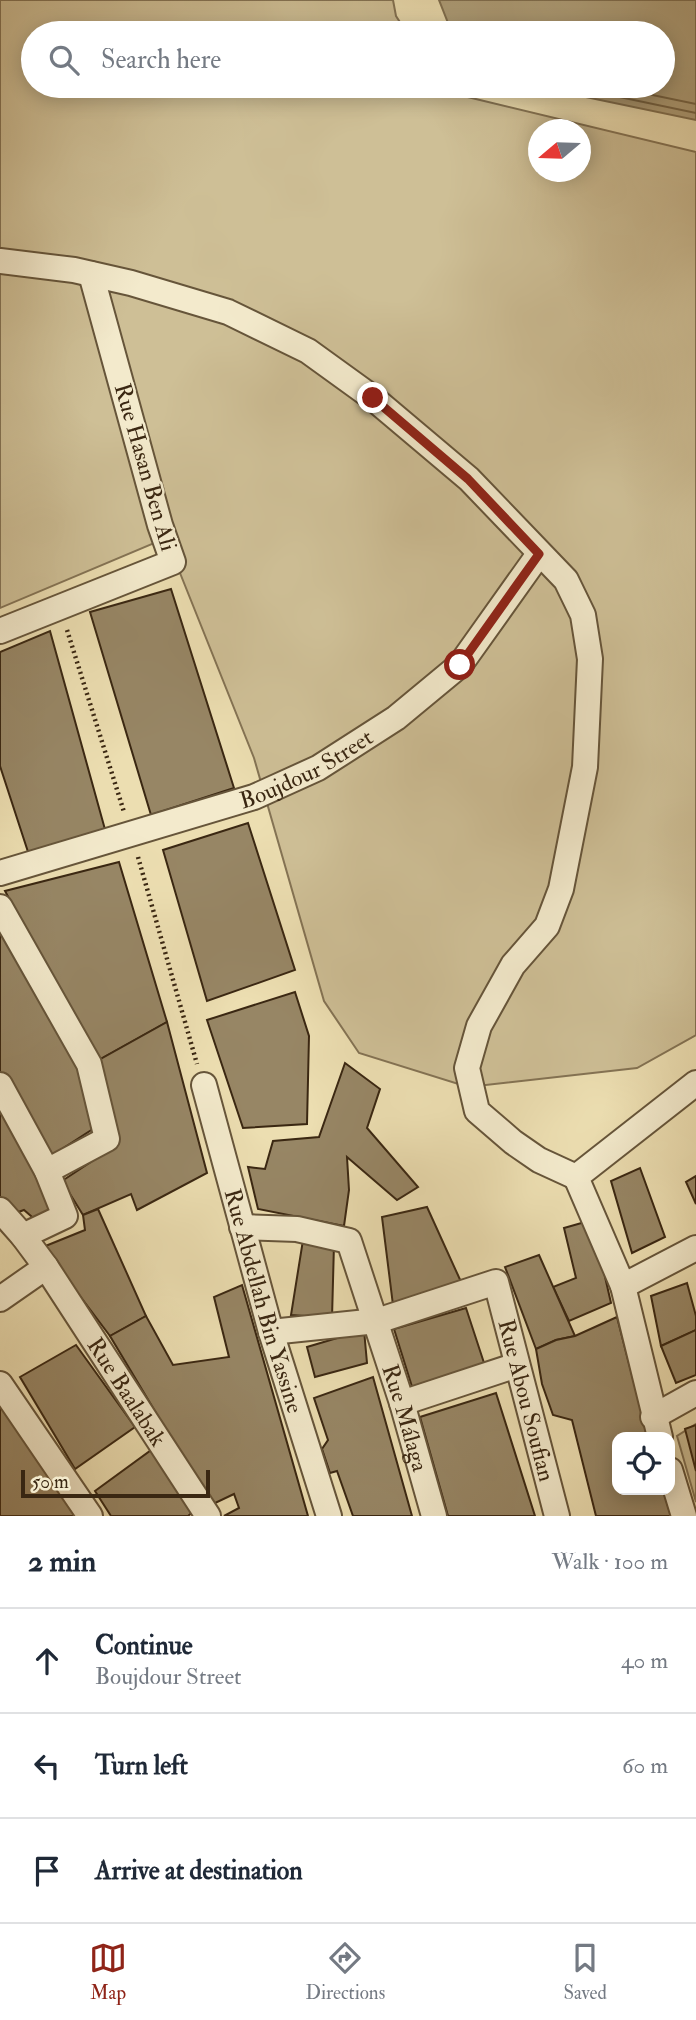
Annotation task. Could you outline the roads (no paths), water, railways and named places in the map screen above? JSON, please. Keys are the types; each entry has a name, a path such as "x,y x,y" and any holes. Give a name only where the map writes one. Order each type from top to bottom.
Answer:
{"street":[{"path":"0,261 91,274 131,283 228,312 308,351 373,398 468,479 566,580 583,615 590,659 585,768 561,889 547,926 513,965 492,1001 479,1026 467,1068 477,1111 539,1160 576,1177 623,1286 656,1427 696,1393"},
{"name":"Rue Hasan Ben Ali","path":"0,631 173,562 160,525 91,274"},
{"name":"Boujdour Street","path":"0,873 254,797 317,768 396,719 460,665 539,554"},
{"path":"0,907 89,1064 107,1139 47,1171"},
{"path":"576,1177 696,1083"},
{"path":"0,1085 47,1171 65,1216 23,1236"},
{"name":"Rue Abdellah Bin Yassine","path":"204,1085 271,1332 329,1516"},
{"name":"Rue Baalabak","path":"0,1210 47,1267 208,1516"},
{"name":"Rue Málaga","path":"242,1227 297,1229 349,1241 377,1321 433,1516"},
{"path":"623,1286 696,1248"},
{"path":"0,1299 47,1267"},
{"name":"Rue Abou Soufian","path":"377,1321 496,1283 558,1516"},
{"path":"271,1332 377,1321"},
{"path":"402,1403 517,1365"},
{"path":"0,1384 90,1516"},
{"path":"675,1486 684,1516"}],"water":[{"path":"439,0 696,0 696,120 591,98 675,98 675,21 447,21"}]}
